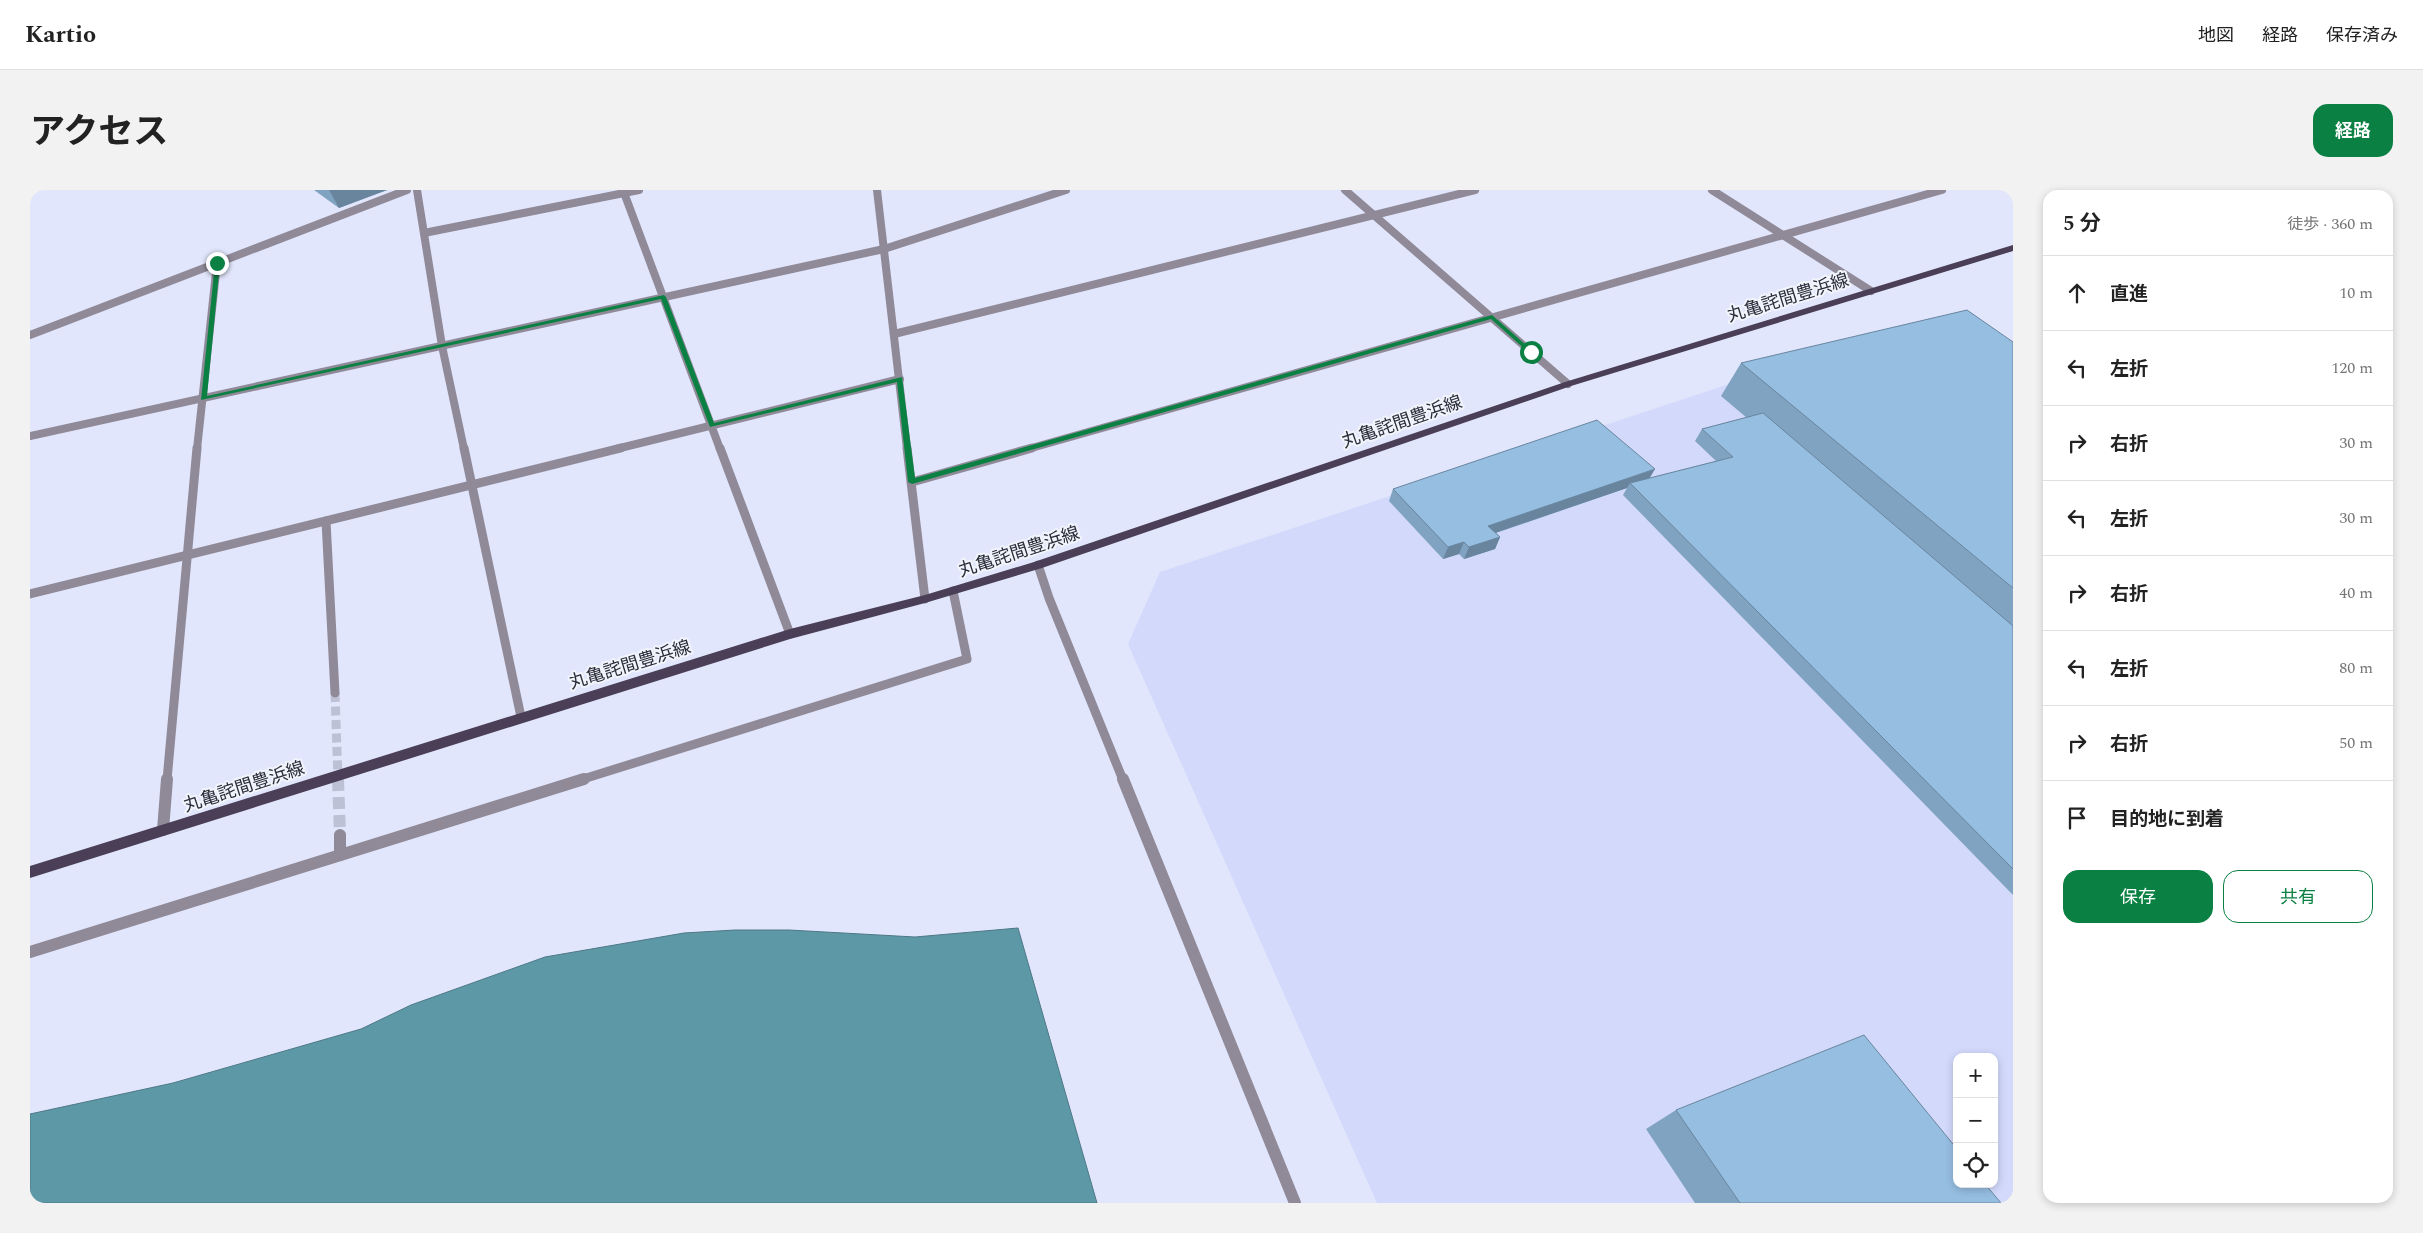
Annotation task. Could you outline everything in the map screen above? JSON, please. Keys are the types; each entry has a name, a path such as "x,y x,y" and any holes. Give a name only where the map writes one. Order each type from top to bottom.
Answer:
{"main road":[{"name":"丸亀詫間豊浜線","path":"30,872 790,634 925,599 1038,565 1568,384 2013,248"}],"street":[{"path":"30,335 407,190"},
{"path":"417,190 442,346 521,718"},
{"path":"424,233 638,190"},
{"path":"877,190 925,599"},
{"path":"30,436 884,249 1066,190"},
{"path":"1345,190 1568,384"},
{"path":"894,334 1475,190"},
{"path":"1712,190 1871,292"},
{"path":"912,482 1942,190"},
{"path":"623,192 790,634"},
{"path":"163,830 186,555 217,263"},
{"path":"30,594 900,379"},
{"path":"326,521 335,693"},
{"path":"1038,565 1056,617 1295,1203"},
{"path":"30,952 967,658 953,591"},
{"path":"340,834 340,855"}],"shaded area":[{"path":"1929,318 2013,378 2013,1203 1377,1203 1128,644 1160,572"},
{"path":"1018,928 1097,1203 30,1203 30,1114 173,1083 361,1029 411,1005 545,957 684,933 735,930 789,930 915,937"}],"building":[{"path":"1967,310 2013,342 2013,588 1741,363"},
{"path":"1763,413 2013,626 2013,869 1630,483 1733,457 1702,429"},
{"path":"1597,420 1655,469 1488,526 1500,537 1469,547 1464,542 1448,547 1393,489"},
{"path":"1864,1035 1953,1144 1953,1188 1988,1188 2001,1203 1740,1203 1676,1110"}],"tunnel":[{"path":"335,693 338,780"},
{"path":"338,779 340,835"}],"route":[{"path":"217,263 203,398 664,297 712,426 900,379 912,482 1492,317 1531,352"}]}
